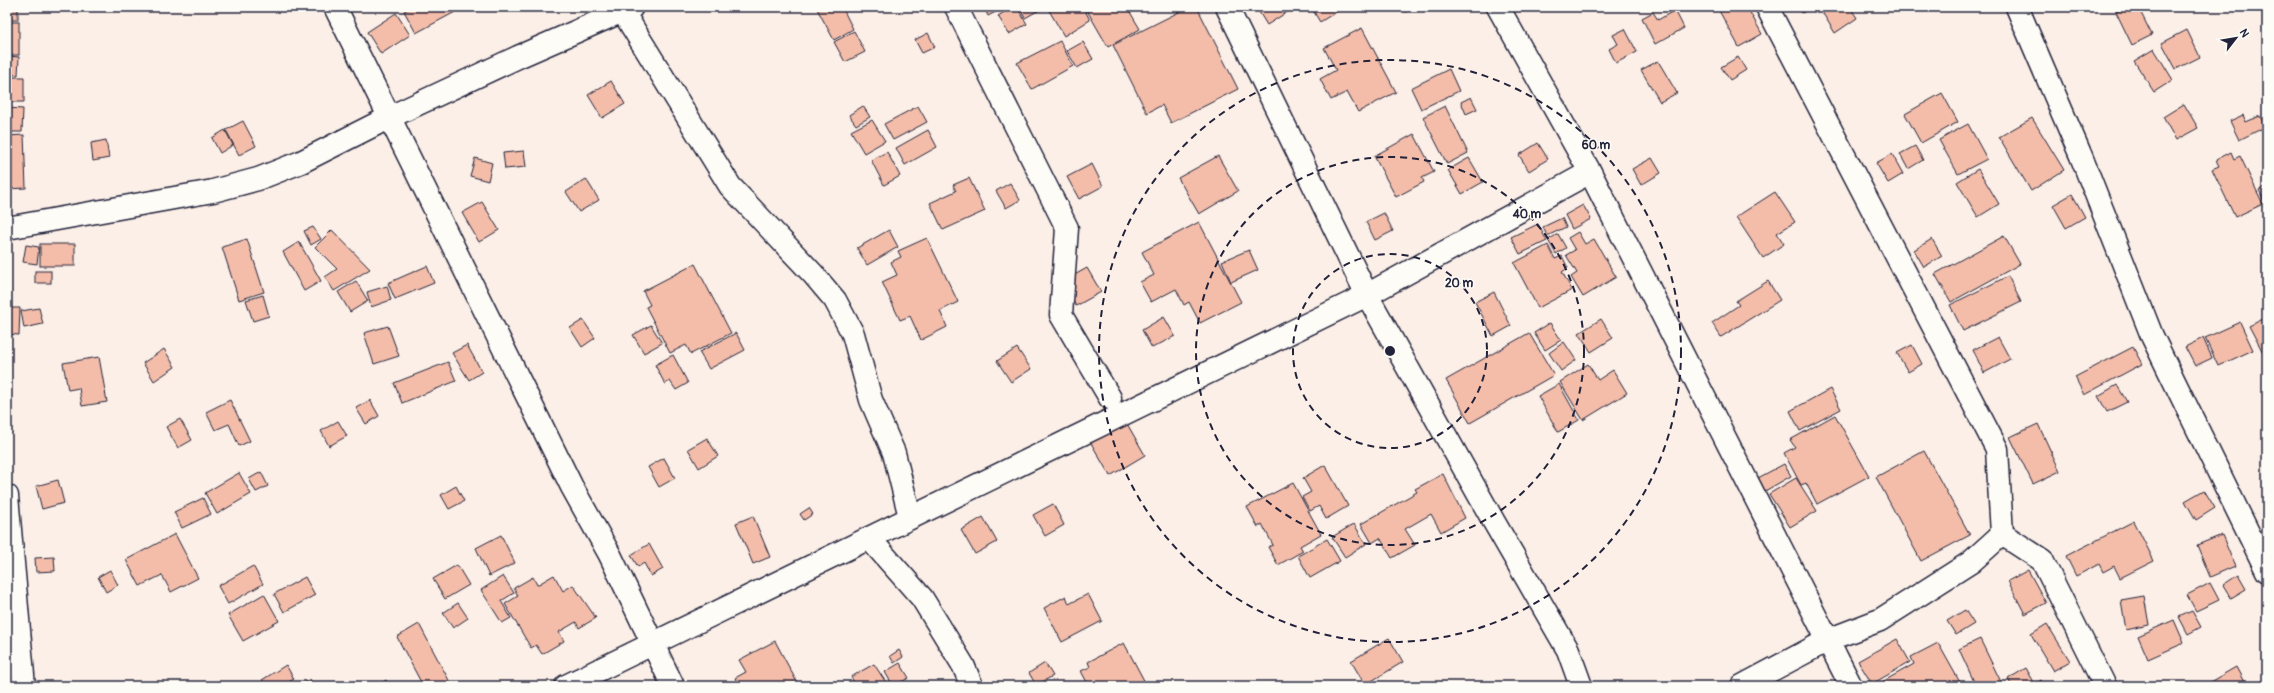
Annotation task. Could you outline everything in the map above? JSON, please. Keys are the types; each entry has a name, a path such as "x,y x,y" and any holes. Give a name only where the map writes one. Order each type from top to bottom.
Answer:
{"street":[{"path":"335,7 572,487 610,555 673,686"},
{"path":"956,7 1067,228 1061,315 1110,398"},
{"path":"1227,7 1367,294 1490,516 1568,650 1581,686"},
{"path":"1498,7 1590,172 1851,686"},
{"path":"1767,7 1997,449 2002,534"},
{"path":"2017,7 2081,156 2152,336 2267,572"},
{"path":"7,228 213,191 258,179 301,162 390,117 625,9 730,186 813,274 835,300 853,334 871,400 894,453 910,517"},
{"path":"566,686 651,642 869,538 1367,294 1590,172"},
{"path":"7,496 24,686"},
{"path":"1742,686 1828,640 1880,620 1971,562 2002,534"},
{"path":"2002,534 2042,560 2105,686"},
{"path":"869,538 922,598 963,665 972,686"}],"building":[{"path":"7,7 18,7 18,20 7,20"},
{"path":"412,7 455,7 457,11 416,33 404,11"},
{"path":"816,7 842,7 853,29 834,40"},
{"path":"984,7 1005,7 988,16"},
{"path":"1012,7 1017,7 1027,24 1009,34 998,16"},
{"path":"1019,7 1040,7 1041,9 1025,18"},
{"path":"1047,7 1083,7 1090,20 1064,36"},
{"path":"1085,7 1127,7 1140,29 1108,47"},
{"path":"1189,7 1197,7 1238,89 1171,123 1162,105 1147,113 1113,45"},
{"path":"1256,7 1295,7 1267,25"},
{"path":"1311,7 1344,7 1320,22"},
{"path":"1403,7 1417,7 1405,12"},
{"path":"1717,7 1747,7 1762,34 1739,47"},
{"path":"1798,7 1812,7 1802,13"},
{"path":"1829,7 1850,7 1857,18 1835,33 1822,12"},
{"path":"1900,7 1912,7 1903,13"},
{"path":"2126,7 2138,7 2152,35 2132,45 2116,12"},
{"path":"1675,10 1684,28 1655,44 1642,18 1653,12 1658,20"},
{"path":"396,13 410,35 381,54 367,32"},
{"path":"7,22 19,22 19,55 7,55"},
{"path":"1362,28 1396,92 1358,112 1347,92 1331,100 1320,79 1336,70 1324,48"},
{"path":"1625,29 1637,52 1616,63 1609,49 1618,44 1613,35"},
{"path":"2187,30 2200,57 2176,69 2162,43"},
{"path":"854,31 865,52 845,62 834,42"},
{"path":"928,33 935,47 922,53 915,40"},
{"path":"1060,41 1073,66 1032,89 1017,63"},
{"path":"1083,42 1093,59 1077,68 1067,51"},
{"path":"2154,49 2173,80 2154,92 2134,61"},
{"path":"7,56 19,57 18,75 7,74"},
{"path":"1738,57 1746,70 1730,80 1721,67"},
{"path":"1658,61 1677,93 1660,102 1641,70"},
{"path":"1449,69 1459,91 1421,109 1411,88"},
{"path":"9,77 24,77 24,102 8,102"},
{"path":"611,81 625,104 602,118 588,95"},
{"path":"1942,93 1958,122 1921,143 1905,114"},
{"path":"1471,97 1477,109 1466,114 1461,102"},
{"path":"2184,104 2198,128 2176,140 2163,117"},
{"path":"863,106 870,117 856,125 849,115"},
{"path":"918,106 927,122 893,140 884,124"},
{"path":"1445,106 1468,153 1447,164 1423,117"},
{"path":"7,108 23,109 22,132 7,132"},
{"path":"2243,115 2246,122 2260,116 2265,127 2239,140 2230,121"},
{"path":"2032,118 2064,170 2031,191 1999,137"},
{"path":"872,120 885,141 864,153 851,131"},
{"path":"243,121 256,146 239,155 226,130"},
{"path":"1968,124 1987,159 1958,174 1939,140"},
{"path":"225,130 233,145 220,153 212,138"},
{"path":"928,130 937,147 905,165 896,148"},
{"path":"1414,134 1434,172 1422,178 1424,182 1396,197 1374,156"},
{"path":"24,135 26,188 7,189 7,136"},
{"path":"106,140 109,158 93,161 91,143"},
{"path":"1538,143 1548,159 1529,171 1519,155"},
{"path":"1915,146 1923,160 1908,169 1900,154"},
{"path":"524,151 526,167 505,169 503,153"},
{"path":"887,152 900,176 884,185 871,160"},
{"path":"2231,152 2234,159 2240,156 2263,204 2235,217 2212,169 2219,166 2216,160"},
{"path":"1892,154 1903,174 1888,183 1876,163"},
{"path":"1218,156 1238,191 1199,214 1178,178"},
{"path":"475,158 492,163 488,181 470,176"},
{"path":"1469,158 1483,182 1462,194 1448,170"},
{"path":"1652,158 1661,173 1641,185 1632,169"},
{"path":"1092,164 1103,186 1079,199 1067,177"},
{"path":"1978,169 1999,204 1978,217 1957,182"},
{"path":"969,178 985,211 943,230 930,203 956,191 953,185"},
{"path":"586,179 599,200 579,212 566,192"},
{"path":"1010,183 1020,200 1006,208 996,191"},
{"path":"2267,186 2267,208 2259,190"},
{"path":"1775,192 1795,222 1777,233 1784,244 1763,258 1736,217"},
{"path":"2072,194 2085,217 2066,228 2053,205"},
{"path":"482,202 499,230 479,242 462,213"},
{"path":"1583,205 1591,219 1572,229 1565,215"},
{"path":"1384,213 1393,231 1375,240 1366,222"},
{"path":"1562,218 1566,227 1547,236 1543,227"},
{"path":"1199,222 1241,302 1200,323 1189,302 1184,305 1176,289 1151,302 1140,282 1154,275 1142,252"},
{"path":"1538,224 1547,241 1520,254 1511,237"},
{"path":"313,227 321,239 311,245 304,231"},
{"path":"332,230 370,269 334,291 325,277 337,269 315,247"},
{"path":"889,230 898,247 867,265 857,248"},
{"path":"1578,232 1585,244 1594,239 1616,277 1583,297 1571,277 1577,273 1566,255 1575,250 1568,238"},
{"path":"1558,234 1566,248 1556,254 1548,240"},
{"path":"2004,236 2020,264 1951,302 1935,274"},
{"path":"927,238 958,302 940,311 947,327 921,340 910,316 900,320 882,282 897,275 891,262 901,257 898,251"},
{"path":"247,239 264,292 239,300 222,247"},
{"path":"1932,239 1942,256 1924,267 1914,250"},
{"path":"299,242 321,281 304,291 283,252"},
{"path":"40,244 75,244 75,266 40,266"},
{"path":"26,245 39,247 37,264 23,262"},
{"path":"1548,245 1555,259 1562,256 1568,268 1562,272 1572,290 1538,308 1514,263"},
{"path":"1249,250 1258,270 1231,282 1222,261"},
{"path":"695,264 731,333 691,354 686,345 670,353 646,307 650,305 643,291"},
{"path":"427,266 434,283 395,299 388,283"},
{"path":"1087,268 1101,292 1076,306 1062,282"},
{"path":"35,271 51,271 51,283 35,283"},
{"path":"2008,276 2021,302 1963,331 1950,305"},
{"path":"356,281 368,301 350,312 338,292"},
{"path":"1768,281 1780,300 1721,337 1712,323 1739,305 1736,301"},
{"path":"387,286 391,300 371,307 367,292"},
{"path":"1494,292 1511,326 1493,336 1475,302"},
{"path":"263,295 269,316 253,321 246,300"},
{"path":"7,308 20,308 19,335 7,334"},
{"path":"39,308 43,324 24,328 21,311"},
{"path":"1164,317 1175,336 1152,348 1142,330"},
{"path":"2267,317 2267,360 2249,326"},
{"path":"1601,319 1613,338 1591,352 1579,333"},
{"path":"583,320 595,338 582,347 570,328"},
{"path":"2240,322 2253,350 2218,366 2205,338"},
{"path":"1550,323 1561,340 1545,350 1534,333"},
{"path":"651,325 662,343 644,353 633,335"},
{"path":"388,326 399,356 374,364 364,333"},
{"path":"736,333 745,350 709,369 699,352"},
{"path":"1529,333 1554,375 1470,423 1446,380"},
{"path":"1998,337 2010,359 1984,373 1973,350"},
{"path":"2203,338 2212,358 2195,366 2185,347"},
{"path":"1564,342 1576,360 1561,371 1549,353"},
{"path":"467,345 482,372 469,380 452,353"},
{"path":"1912,345 1922,364 1908,372 1897,353"},
{"path":"2133,347 2142,364 2084,395 2075,377"},
{"path":"1017,348 1031,369 1011,382 997,361"},
{"path":"164,349 175,367 154,381 143,363"},
{"path":"673,355 688,383 676,390 670,381 665,384 655,365"},
{"path":"99,357 107,402 82,406 79,388 68,390 63,363"},
{"path":"448,362 456,381 402,403 394,383"},
{"path":"1588,364 1598,380 1613,370 1627,393 1583,420 1560,382"},
{"path":"1559,384 1579,420 1558,432 1538,396"},
{"path":"2117,385 2127,402 2107,412 2098,396"},
{"path":"1830,389 1841,409 1800,431 1790,411"},
{"path":"230,400 250,441 239,446 229,424 215,430 206,412"},
{"path":"370,400 379,416 366,424 356,408"},
{"path":"1835,415 1869,476 1817,504 1806,483 1801,485 1784,453 1795,447 1790,440"},
{"path":"180,419 192,440 178,448 166,427"},
{"path":"338,421 347,436 329,446 321,431"},
{"path":"1126,422 1145,455 1110,476 1091,443"},
{"path":"2038,424 2060,471 2033,484 2010,437"},
{"path":"707,438 718,456 699,468 688,449"},
{"path":"1924,451 1970,535 1921,561 1876,477"},
{"path":"664,458 675,478 659,487 648,467"},
{"path":"1784,464 1791,476 1765,491 1758,478"},
{"path":"1325,465 1348,506 1326,519 1319,506 1310,511 1302,497 1311,492 1303,478"},
{"path":"261,472 268,486 256,492 249,479"},
{"path":"239,473 251,494 217,514 205,493"},
{"path":"1443,474 1465,518 1441,532 1431,514 1405,529 1415,545 1392,558 1380,538 1372,543 1361,524 1417,492 1415,489"},
{"path":"1796,478 1817,511 1790,527 1769,494"},
{"path":"58,480 64,503 42,509 36,486"},
{"path":"1293,483 1321,534 1300,546 1303,551 1278,565 1268,547 1273,545 1262,524 1258,527 1247,507"},
{"path":"456,486 464,501 449,509 441,495"},
{"path":"2204,490 2215,508 2196,520 2185,501"},
{"path":"203,498 211,514 182,528 174,512"},
{"path":"1053,504 1064,525 1045,536 1033,515"},
{"path":"809,508 813,514 804,520 800,514"},
{"path":"753,516 770,557 753,564 736,523"},
{"path":"983,517 997,542 975,554 961,530"},
{"path":"2134,521 2154,561 2120,578 2114,566 2103,572 2099,564 2076,576 2066,556"},
{"path":"1354,524 1366,544 1345,557 1332,537"},
{"path":"175,534 198,578 171,592 162,575 140,586 126,560"},
{"path":"501,535 515,563 489,576 476,548"},
{"path":"2222,535 2235,566 2210,577 2197,545"},
{"path":"1327,539 1340,561 1310,578 1298,556"},
{"path":"649,544 663,569 651,576 644,563 638,567 631,555"},
{"path":"54,557 55,571 36,572 35,558"},
{"path":"457,565 469,585 445,599 433,579"},
{"path":"253,566 263,584 228,604 218,586"},
{"path":"110,570 118,585 106,592 98,577"},
{"path":"2028,570 2046,603 2025,614 2008,581"},
{"path":"554,575 563,591 573,585 596,618 579,628 576,622 559,632 564,641 542,654 536,645 531,648 505,604 518,596 514,588 533,577 537,585"},
{"path":"2238,575 2246,589 2231,598 2223,585"},
{"path":"503,576 514,593 501,601 511,618 502,623 481,590"},
{"path":"305,577 315,595 284,612 274,594"},
{"path":"2210,583 2219,600 2196,611 2187,595"},
{"path":"264,594 279,621 243,641 228,615"},
{"path":"1088,594 1102,621 1062,642 1044,608 1066,596 1069,604"},
{"path":"2144,596 2149,625 2126,630 2121,600"},
{"path":"458,603 468,618 453,628 443,613"},
{"path":"1965,610 1974,624 1956,635 1947,621"},
{"path":"2192,611 2201,627 2188,634 2179,617"},
{"path":"2174,620 2184,643 2148,659 2138,636"},
{"path":"419,624 452,686 423,686 397,637"},
{"path":"2047,624 2070,661 2053,671 2031,634"},
{"path":"1389,638 1403,662 1365,685 1351,661"},
{"path":"1897,639 1910,662 1872,684 1858,661"},
{"path":"1980,639 2003,686 1976,686 1959,649"},
{"path":"775,641 799,686 739,686 735,678 746,672 739,660"},
{"path":"1124,643 1147,686 1089,686 1081,671 1090,667 1088,662"},
{"path":"1938,643 1962,686 1875,686 1914,664 1911,657"},
{"path":"899,650 903,657 894,663 890,656"},
{"path":"900,663 909,678 893,686 885,672"},
{"path":"1045,663 1053,676 1036,685 1029,673"},
{"path":"874,664 887,684 883,686 856,686 851,677"},
{"path":"286,665 294,679 282,686 267,686 262,680"},
{"path":"2236,667 2245,684 2241,686 2203,686"},
{"path":"2026,668 2035,684 2041,680 2045,686 2012,686 2008,679"},
{"path":"310,679 314,686 298,686"},
{"path":"386,680 390,686 377,686"}]}
